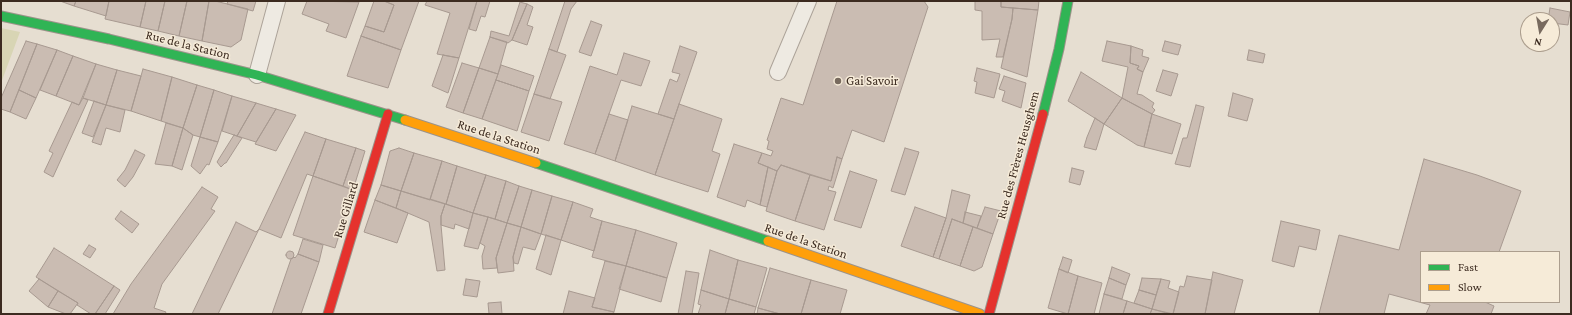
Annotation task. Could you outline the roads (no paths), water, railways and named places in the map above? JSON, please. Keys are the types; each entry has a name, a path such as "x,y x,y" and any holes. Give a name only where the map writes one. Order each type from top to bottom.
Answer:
{"street":[{"name":"Rue des Frères Heusghem","path":"989,314 1041,123 1059,49 1068,1"},
{"name":"Rue de la Station","path":"1,16 109,39 257,75 388,114 692,215 980,314"},
{"name":"Rue Gillard","path":"328,314 388,114"}],"lane":[{"path":"257,75 277,1"},
{"path":"778,72 808,1"}],"place":[{"name":"Gai Savoir","path":"838,81"}]}
